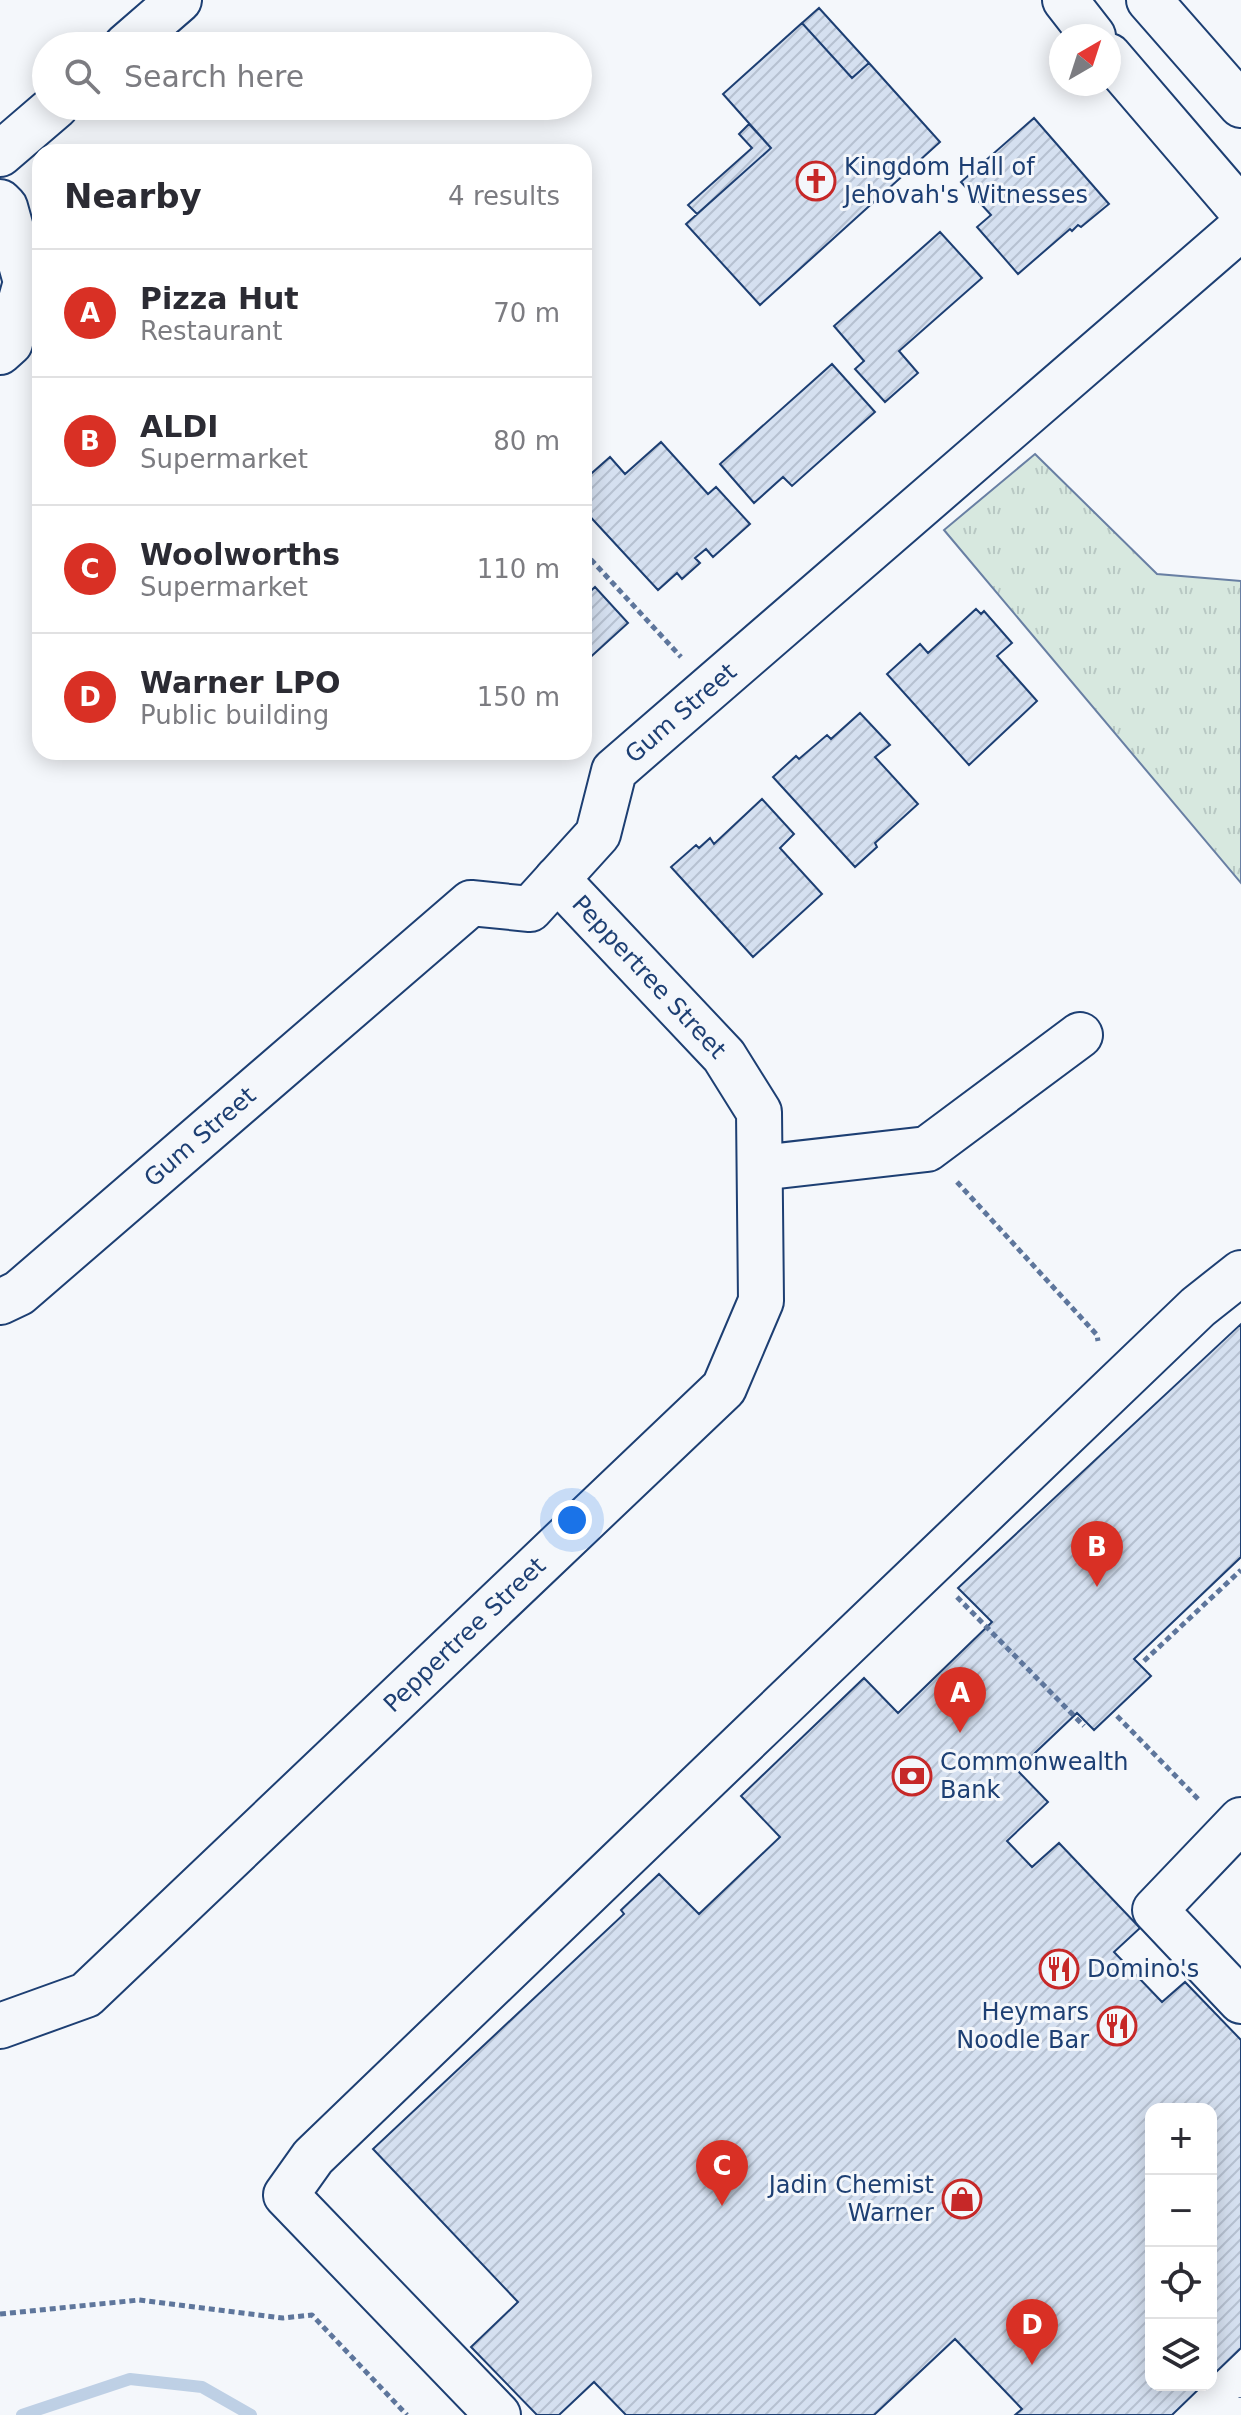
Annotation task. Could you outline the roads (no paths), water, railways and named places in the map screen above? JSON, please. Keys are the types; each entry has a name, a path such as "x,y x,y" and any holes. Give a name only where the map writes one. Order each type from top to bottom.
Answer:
{"street":[{"path":"142,32 179,0"},
{"path":"1065,0 1084,24"},
{"path":"1149,0 1241,105"},
{"path":"1121,70 1241,210"},
{"path":"0,154 40,120"},
{"path":"0,202 5,207 26,282 17,329"},
{"name":"Gum Street","path":"0,1302 19,1293 471,903 530,909 598,834 614,771 1241,228"},
{"name":"Peppertree Street","path":"0,2026 86,1995 724,1388 761,1301 759,1112 724,1056 557,879"},
{"path":"760,1168 927,1149 1080,1035"},
{"path":"498,2415 286,2195 313,2157 516,1960 1198,1307 1241,1273"},
{"path":"1234,1827 1155,1910 1241,2001"}],"waterway":[{"path":"22,2415 130,2379 202,2387 251,2415"}],"place":[{"name":"Kingdom Hall of Jehovah's Witnesses","path":"816,181"},
{"name":"ALDI","path":"1097,1587"},
{"name":"Pizza Hut","path":"960,1733"},
{"name":"Commonwealth Bank","path":"912,1776"},
{"name":"Domino's","path":"1059,1969"},
{"name":"Heymars Noodle Bar","path":"1117,2026"},
{"name":"Jadin Chemist Warner","path":"962,2199"},
{"name":"Woolworths","path":"722,2206"},
{"name":"Warner LPO","path":"1032,2365"}]}
